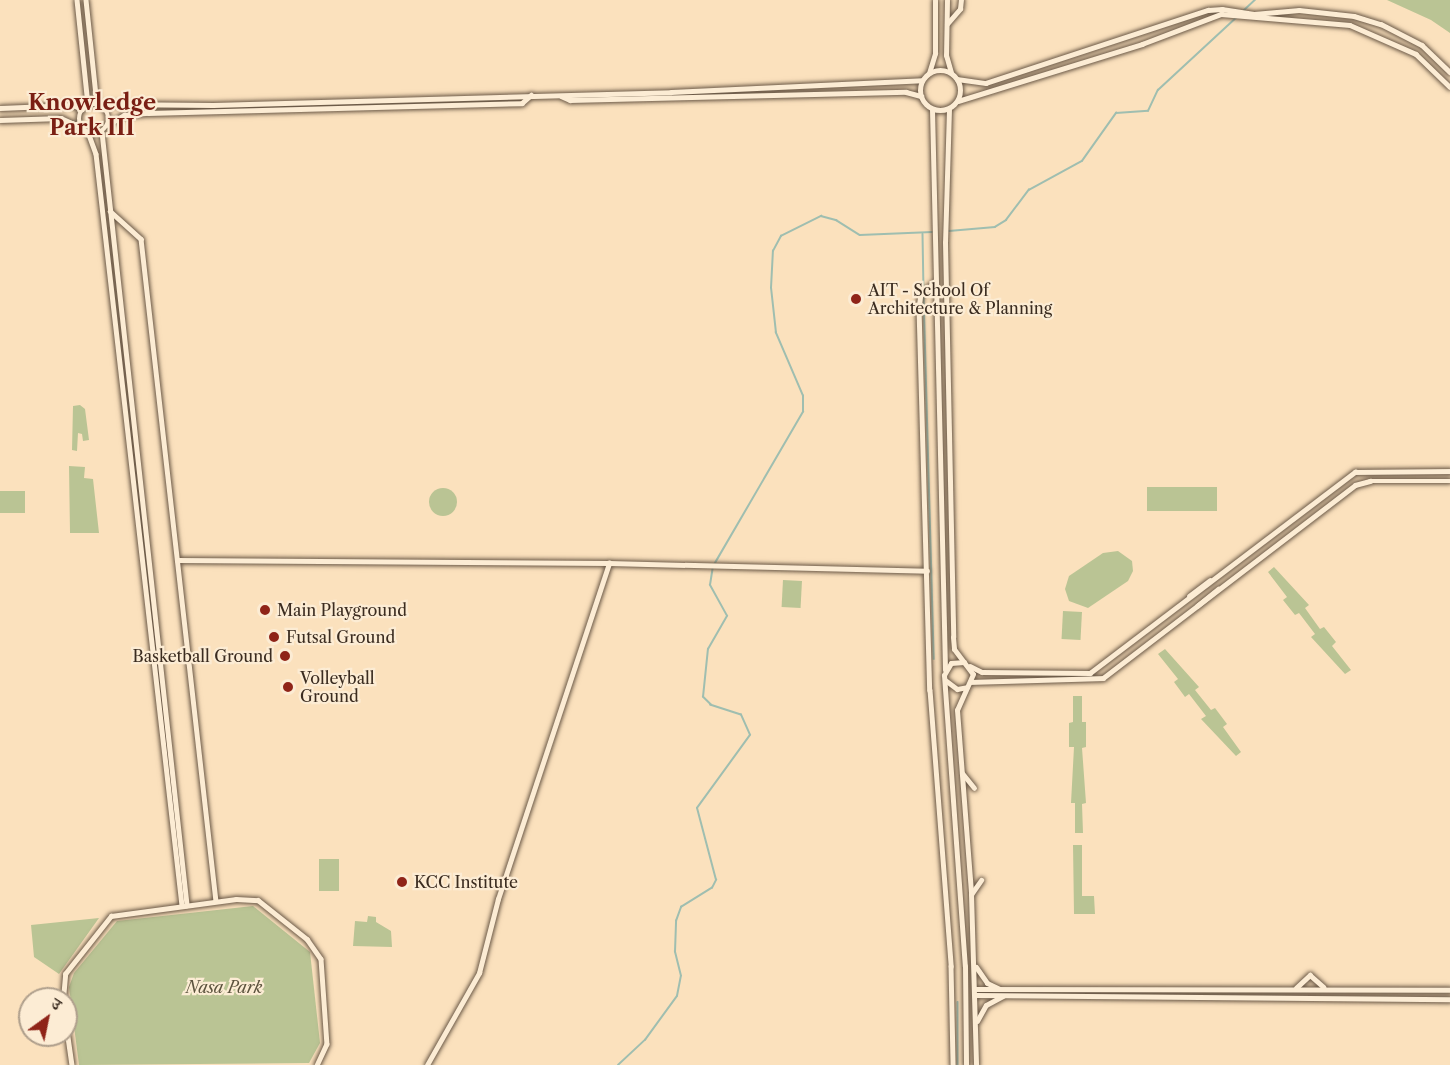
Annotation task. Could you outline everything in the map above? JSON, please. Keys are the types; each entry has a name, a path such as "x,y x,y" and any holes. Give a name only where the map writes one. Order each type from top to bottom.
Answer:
{"main road":[{"path":"928,74 934,53 935,0"},
{"path":"932,109 949,109 958,101 961,91 947,65 947,0"},
{"path":"955,77 940,70 928,74 922,80 921,96 932,109 945,680 965,966 965,1064"},
{"path":"949,109 945,242 953,637 954,650 967,664 969,685 957,710 975,965 976,1065"},
{"path":"945,670 951,663 967,664"},
{"path":"945,680 957,689 969,685"},
{"path":"961,772 974,788"},
{"path":"958,869 965,866 966,877 970,874"},
{"path":"971,894 981,880"},
{"path":"975,965 983,980 1000,989"},
{"path":"976,1025 986,1005 1003,996"}],"street":[{"path":"77,0 88,105"},
{"path":"86,0 97,104"},
{"path":"946,24 960,9 961,0"},
{"path":"955,77 986,83 1208,10 1254,17 1323,20 1376,34 1425,60 1450,87"},
{"path":"1254,17 1299,10 1354,16 1381,24 1422,45 1450,72"},
{"path":"958,101 1142,44 1221,11"},
{"path":"103,107 108,104 213,105 561,96 904,84 922,80"},
{"path":"561,96 570,100 906,92 921,96"},
{"path":"185,905 102,132 108,125 124,115 522,103 531,95"},
{"path":"80,127 82,109 88,105 97,104 103,107 109,115 108,125"},
{"path":"0,108 73,105 82,109"},
{"path":"0,120 61,118 88,132 102,132"},
{"path":"88,132 96,153 185,905"},
{"path":"110,211 141,239 216,901"},
{"path":"936,282 921,294 930,690 951,966 952,1065"},
{"path":"967,664 982,672 1090,674 1187,599 1202,582 1215,578 1357,471 1450,471"},
{"path":"969,685 1031,685 1103,678 1191,608 1355,485 1370,481 1450,481"},
{"path":"177,560 609,563 927,572"},
{"path":"426,1065 479,973 498,899 609,563"},
{"path":"64,987 65,974 105,920 120,914 185,905 216,901 258,900 317,949 321,959 328,1034 317,1065"},
{"path":"1293,989 1310,975 1329,989"},
{"path":"976,992 1000,989 1450,990"},
{"path":"976,992 1003,996 1450,999"},
{"path":"1413,999 1413,1007"},
{"path":"69,1047 72,1065"}],"green space":[{"path":"1387,0 1450,0 1450,33 1431,20"},
{"path":"80,405 85,409 89,440 83,441 82,434 78,433 77,451 72,450 73,406"},
{"path":"69,466 85,467 84,478 93,479 99,533 70,533"},
{"path":"1147,487 1217,487 1217,511 1147,511"},
{"path":"443,488 453,492 457,502 453,512 443,516 433,512 429,502 433,492"},
{"path":"0,491 25,491 25,513 0,513"},
{"path":"1118,551 1132,561 1133,571 1128,581 1088,608 1069,601 1065,589 1069,576 1103,553"},
{"path":"1274,567 1309,605 1305,608 1320,629 1324,627 1336,642 1332,646 1351,670 1345,674 1311,637 1315,634 1299,613 1295,615 1283,600 1287,597 1268,572"},
{"path":"783,580 802,581 801,608 782,607"},
{"path":"1063,611 1082,612 1081,640 1062,639"},
{"path":"1165,649 1199,687 1195,690 1211,710 1215,708 1227,724 1223,727 1241,752 1236,756 1201,719 1206,716 1189,694 1185,697 1174,682 1178,679 1158,654"},
{"path":"1073,696 1082,696 1082,722 1086,722 1086,747 1082,748 1086,803 1082,804 1083,833 1075,833 1075,803 1071,803 1074,747 1069,747 1069,723 1073,722"},
{"path":"1073,845 1082,845 1082,896 1094,896 1095,914 1074,914"},
{"path":"319,859 339,859 339,891 319,891"},
{"name":"Nasa Park","path":"253,906 310,952 320,1043 309,1063 79,1065 77,1047 78,987 69,987 74,973 117,921"},
{"path":"368,916 376,917 376,922 391,931 392,947 353,946 355,921 367,922"},
{"path":"99,918 59,974 34,957 31,925"}],"waterway":[{"path":"1242,12 1255,0"},
{"path":"949,231 995,227 1006,220 1029,190 1082,161 1116,113 1148,111 1158,90 1237,17"},
{"path":"715,563 803,412 803,396 776,333 771,288 773,251 781,236 821,216 836,220 860,235 932,232"},
{"path":"923,234 924,289"},
{"path":"924,294 934,659"},
{"path":"618,1065 645,1040 677,996 681,976 675,952 676,921 681,907 712,888 716,880 697,808 750,735 741,715 711,705 703,697 708,649 727,616 710,585 713,567"},
{"path":"958,1002 958,1065"}],"place":[{"name":"AIT - School Of Architecture & Planning","path":"856,299"},
{"name":"Main Playground","path":"265,610"},
{"name":"Futsal Ground","path":"274,637"},
{"name":"Basketball Ground","path":"285,656"},
{"name":"Volleyball Ground","path":"288,687"},
{"name":"KCC Institute","path":"402,882"}],"district":[{"name":"Knowledge Park III","path":"92,114"}]}
